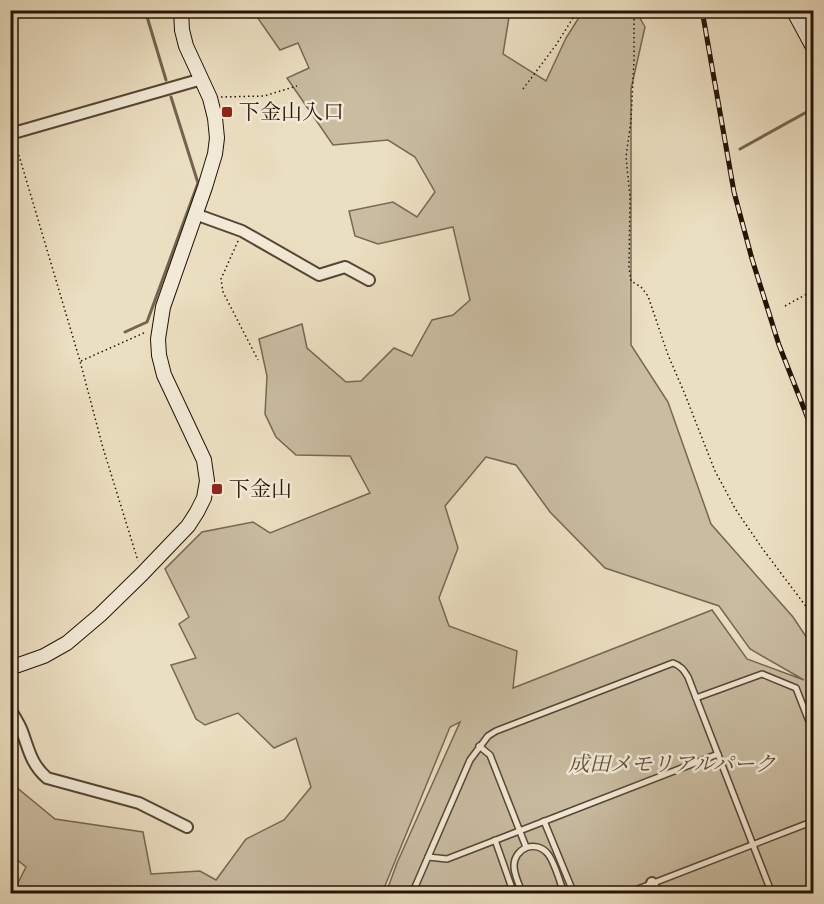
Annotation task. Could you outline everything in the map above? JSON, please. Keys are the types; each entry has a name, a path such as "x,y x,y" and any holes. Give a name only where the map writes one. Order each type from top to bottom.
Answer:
{"street":[{"path":"10,668 44,656 67,643 142,574 188,526 204,498 207,481 204,460 164,375 158,339 162,308 205,188 217,138 210,98 186,46 181,10"},
{"path":"793,10 813,49"},
{"path":"11,133 201,78"},
{"path":"195,214 242,231 319,275 345,267 369,280"},
{"path":"10,709 21,728 32,759 47,778 139,803 187,827"}],"lane":[{"path":"411,894 470,760 488,736 673,663 685,670 772,894"},
{"path":"696,698 762,674 796,688 813,734"},
{"path":"479,746 490,755 526,847"},
{"path":"428,857 447,859 718,754"},
{"path":"544,821 574,894"},
{"path":"625,894 654,888 753,844 813,821"},
{"path":"495,840 514,894"},
{"path":"523,894 516,877 514,864 519,853 530,846 540,848 548,855 564,893"}],"path":[{"path":"523,89 556,45 578,10"},
{"path":"634,10 634,60 626,157 630,196 629,267 631,281 641,287 648,296 668,355 715,471 736,510 813,617"},
{"path":"210,98 264,96 297,86"},
{"path":"11,133 142,574"},
{"path":"242,231 221,279 223,292 258,360"},
{"path":"785,306 813,290"},
{"path":"80,361 159,327"}],"green space":[{"name":"成田メモリアルパーク","path":"253,11 510,11 503,54 546,81 566,38 583,11 636,11 645,27 631,89 631,345 668,402 711,524 793,617 813,647 813,893 386,893 397,863 460,722 450,727 382,893 13,893 26,867 11,855 10,802 16,787 55,819 143,832 151,874 200,871 216,880 246,839 284,820 311,787 296,738 274,748 238,713 205,725 196,719 171,665 196,658 179,624 189,617 165,569 202,532 253,522 270,533 370,493 350,456 296,455 276,437 265,414 267,376 259,339 302,324 307,348 346,382 361,381 394,348 412,356 432,320 453,315 470,300 453,227 378,244 355,236 349,211 393,202 417,217 435,192 415,157 388,140 333,145 287,78 309,68 298,43 280,50","holes":["486,457 516,465 550,512 605,568 719,606 750,649 804,680 747,659 712,610 513,688 517,651 449,626 439,598 458,548 445,506"]}],"waterway":[{"path":"145,10 166,80"},
{"path":"125,332 147,322 198,183 171,97"},
{"path":"740,149 814,108"}],"railway":[{"path":"702,10 734,192 779,345 814,434"}],"place":[{"name":"下金山入口","path":"227,112"},
{"name":"下金山","path":"217,489"}]}
